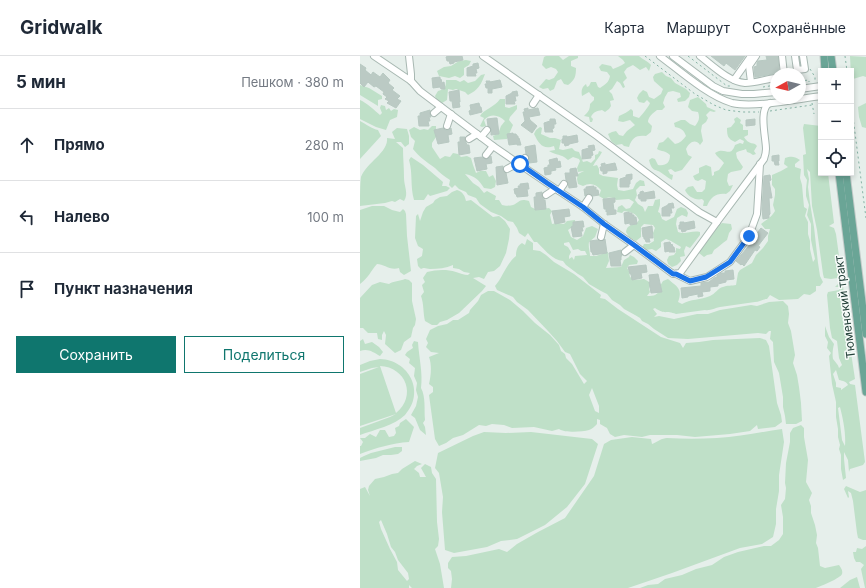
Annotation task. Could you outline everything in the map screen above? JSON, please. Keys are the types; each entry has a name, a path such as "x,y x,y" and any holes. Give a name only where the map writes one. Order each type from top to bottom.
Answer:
{"main road":[{"path":"824,56 826,68"},
{"path":"831,56 833,68"},
{"name":"Тюменский тракт","path":"839,176 866,392"},
{"name":"Тюменский тракт","path":"846,176 866,334"}],"street":[{"path":"374,56 410,81 420,91 493,146 583,207 673,274 690,281 706,277 730,262 749,236 757,214 760,164"},
{"path":"409,56 411,74 410,81"},
{"path":"483,56 597,136 699,212 717,222"},
{"path":"660,56 705,90 718,97 733,103 770,103"},
{"path":"673,56 713,86 723,91 742,94 770,93"},
{"path":"700,56 734,80 746,83 770,79"},
{"path":"734,80 751,56"},
{"path":"751,82 749,66 756,56"},
{"path":"782,56 783,68"},
{"path":"795,56 797,70 804,69 803,56"},
{"path":"806,87 818,86"},
{"path":"533,104 539,95"},
{"path":"806,98 818,96"},
{"path":"676,274 680,273 764,159 766,152 763,117 764,108 770,103"},
{"path":"434,112 441,107"},
{"path":"447,126 451,114"},
{"path":"469,128 472,120"},
{"path":"469,139 479,136 487,130"},
{"path":"486,155 493,146"},
{"path":"506,155 509,147"},
{"path":"507,169 525,158"},
{"path":"547,183 549,176"},
{"path":"546,195 557,190 564,184"},
{"path":"583,207 588,198"},
{"path":"602,237 604,224"},
{"path":"625,252 634,245"}],"path":[{"path":"845,56 847,68"},
{"path":"804,66 811,70 818,84"},
{"path":"851,104 866,218"}],"green space":[{"path":"559,56 563,60 569,56 578,56 578,58 571,61 571,66 576,68 576,71 575,78 568,85 564,84 561,79 557,81 554,89 550,91 548,88 543,89 539,87 546,79 549,80 554,78 558,72 556,69 551,67 546,69 542,65 544,57"},
{"path":"618,56 639,56 651,65 649,71 646,67 640,70 633,65 627,68 624,72 627,78 623,82 625,87 623,88 617,81 609,91 614,100 610,101 611,106 605,112 602,110 594,113 591,117 593,119 592,122 590,122 589,117 584,116 590,108 590,104 594,100 594,97 589,92 582,96 582,89 586,84 587,87 589,86 591,82 596,82 600,88 606,84 610,76 607,72 601,71 599,67 602,64 611,66 613,69 625,63"},
{"path":"850,56 866,57 866,77 863,76 854,79 854,68 851,68"},
{"path":"459,61 471,61 469,65 464,68 464,75 460,78 455,76 449,78 439,76 437,71 444,67 451,66"},
{"path":"662,72 671,78 675,83 686,89 690,93 689,97 685,101 678,102 677,99 681,97 680,93 673,91 668,92 663,103 665,107 662,110 657,110 649,118 648,122 652,126 651,132 646,136 635,137 629,147 622,144 616,145 611,141 608,134 616,131 619,135 623,136 635,125 630,120 623,122 618,121 619,116 631,109 633,111 633,116 639,118 650,103 647,100 644,103 639,102 637,98 639,94 643,90 647,92 649,97 654,99 661,94 663,89 654,81 653,77 655,74"},
{"path":"485,74 479,87 468,95 465,92 456,89 448,89 447,100 442,103 437,101 435,96 438,91 445,87 446,80 456,80 460,82 464,80 468,83 475,81 481,75"},
{"path":"360,85 369,88 382,96 382,99 378,100 378,106 360,95"},
{"path":"698,97 706,104 707,107 716,111 710,111 706,115 708,118 702,125 701,131 703,141 700,145 696,142 692,142 686,149 688,155 692,157 682,170 675,172 671,169 668,170 670,174 673,175 672,180 661,172 653,169 649,160 652,158 655,159 658,165 663,165 668,162 670,155 667,152 657,149 659,143 663,142 668,137 675,144 686,136 682,130 675,127 674,123 685,120 695,126 699,119 698,112 692,111 688,107 690,100"},
{"path":"500,99 505,99 505,107 509,108 517,105 517,109 509,120 513,125 507,139 494,140 493,136 498,134 505,121 498,116 489,116 484,120 486,126 482,127 480,126 484,118 480,116"},
{"path":"360,100 380,115 382,113 380,108 381,105 385,106 386,110 389,108 391,111 394,109 398,110 397,117 390,120 386,130 376,127 360,119"},
{"path":"866,103 866,128 862,127 858,107"},
{"path":"737,117 741,120 740,123 743,125 743,130 748,130 748,135 744,137 745,139 757,146 754,151 756,154 753,155 747,152 746,149 738,151 736,153 737,158 743,167 741,170 728,174 727,181 729,186 733,185 730,191 726,194 714,196 707,206 703,206 704,201 702,199 692,198 685,190 688,187 693,186 697,192 702,192 705,189 706,181 702,179 698,181 695,180 693,176 699,173 699,168 706,165 711,167 712,176 714,175 714,172 719,170 724,163 715,153 719,151 729,152 735,145 740,143 743,144 744,141 740,139 735,142 729,138 728,135 727,128 731,127 735,122 734,119"},
{"path":"360,121 371,128 378,130 381,136 360,159"},
{"path":"804,124 818,126 818,176 828,176 834,223 829,226 834,228 836,234 847,321 846,323 855,379 849,382 850,384 855,385 865,462 863,465 850,469 849,472 848,460 844,452 846,478 843,480 836,417 836,402 832,384 829,356 831,353 827,348 828,342 825,336 825,326 829,337 834,344 833,359 839,368 842,365 839,358 837,341 832,338 827,295 828,292 839,290 840,287 835,287 841,280 838,278 824,278 812,206 810,172 807,169 818,263 820,276 823,282 820,286 816,286 816,291 810,295 804,294 798,299 779,300 770,295 767,299 757,302 676,314 663,312 655,308 653,309 657,314 654,317 659,316 674,319 697,314 708,314 720,310 751,305 757,306 769,302 783,301 788,306 788,323 791,331 795,355 793,363 799,387 802,421 796,424 786,424 779,373 774,362 773,342 770,339 771,331 766,334 758,333 688,339 668,338 642,321 640,318 624,309 607,294 589,284 583,277 566,265 563,261 555,259 537,242 534,242 528,233 525,237 519,233 513,222 491,212 480,204 476,198 468,195 455,185 452,188 449,185 450,180 420,157 413,149 415,141 411,137 409,130 414,127 420,130 428,130 432,126 436,126 436,137 432,143 432,147 440,159 445,156 450,157 453,153 458,154 461,157 467,156 471,158 476,173 486,171 489,177 493,175 496,181 495,187 491,189 484,188 476,179 465,174 484,193 487,191 496,196 495,200 499,200 502,205 512,205 521,200 526,200 529,201 531,207 537,210 549,208 552,211 550,215 552,224 564,224 567,221 575,220 575,225 568,230 571,237 577,240 583,236 586,228 592,226 598,229 595,237 589,242 590,256 596,256 608,252 609,261 606,268 621,267 624,260 630,255 634,257 638,261 637,264 629,265 627,268 630,277 635,280 644,279 651,283 649,289 650,292 647,296 658,293 661,290 660,286 663,281 668,279 678,288 680,294 678,302 682,304 688,301 710,296 725,286 736,285 740,270 752,263 756,255 768,241 770,229 765,229 761,224 775,211 773,205 775,189 772,185 772,175 788,167 784,164 785,158 787,157 794,157 800,160 795,164 795,167 801,169 800,178 804,207 807,209 805,216 808,222 808,234 813,262 815,259 811,240 811,224 807,215 809,205 806,196 807,180 804,175 803,155 806,154 803,128","holes":["569,242 573,250 578,249 585,251 587,255 575,256 574,260 572,257 569,259 571,252 568,247 564,245 564,243","836,370 839,380 848,385 841,390 841,388 836,387 833,374","840,407 845,436 845,446 842,440 838,408"]},
{"path":"540,127 542,128 541,134 550,138 561,140 559,149 563,150 572,148 579,152 583,162 587,161 591,163 599,151 602,152 593,166 597,165 599,174 603,176 618,178 618,190 624,191 633,189 636,183 640,180 644,181 645,186 640,186 636,190 637,195 635,200 643,207 645,212 648,206 653,206 655,200 660,199 658,212 660,213 662,219 666,221 674,217 677,209 681,207 686,209 688,213 687,217 682,215 677,218 676,224 678,232 700,232 700,235 690,248 686,246 684,251 685,256 680,257 681,261 672,267 668,264 667,260 669,256 674,255 676,248 680,249 681,247 666,239 661,242 661,247 656,251 642,248 644,244 649,244 654,241 653,233 655,228 653,225 644,224 641,227 641,237 636,241 629,237 626,232 627,228 630,225 636,224 639,220 635,214 631,212 617,212 618,207 622,205 626,209 630,208 634,202 629,199 604,199 599,196 601,190 597,186 588,184 583,186 578,184 578,174 584,171 578,172 577,168 580,161 579,159 573,157 568,160 563,156 549,151 555,150 554,146 544,147 534,134"},
{"path":"397,128 407,129 409,136 409,144 405,147 401,142 396,142 403,148 406,193 404,201 400,199 395,202 392,201 360,206 361,177 367,167 381,153 387,143 387,138 395,139 392,132"},
{"path":"411,157 443,182 442,186 450,188 447,191 430,196 428,194 424,200 414,200 409,160"},
{"path":"457,190 463,194 466,201 471,200 493,217 499,216 505,221 510,229 509,239 506,253 500,266 494,271 488,272 484,279 479,277 473,278 486,286 482,291 459,313 437,325 432,325 425,321 421,296 424,292 422,285 425,282 423,278 427,272 445,270 466,275 470,273 453,268 453,265 445,268 433,269 421,269 418,266 417,259 422,256 423,249 418,246 415,238 416,216 418,214 420,221 426,207 440,197 447,196"},
{"path":"372,206 384,206 400,212 403,209 405,211 411,271 404,275 400,272 399,268 393,269 377,264 360,284 360,210"},
{"path":"722,223 731,224 732,229 727,240 714,250 712,254 704,257 699,253 701,249 709,236"},
{"path":"527,239 533,243 533,250 540,251 554,262 574,274 601,295 600,298 605,299 661,337 680,343 683,348 686,343 713,340 760,338 766,340 769,346 777,403 782,422 775,427 758,429 757,425 750,431 695,437 650,435 642,437 624,435 615,437 610,434 607,428 600,424 600,420 597,419 597,424 591,429 578,432 569,432 559,429 552,431 534,427 512,428 504,425 492,424 486,426 479,425 463,435 453,438 439,446 435,439 429,395 433,392 433,387 429,384 431,363 429,357 439,353 431,352 426,347 428,343 426,339 430,330 447,324 453,320 458,320 469,313 481,295 488,291 494,291 510,300 550,335 559,345 561,351 572,364 584,384 587,381 580,374 570,354 565,352 557,341 528,310 513,297 497,290 495,286 516,256 519,246 522,243 525,245","holes":["592,388 599,406 599,413 595,411 589,395"]},
{"path":"405,279 412,283 412,301 416,319 411,337 404,342 401,350 395,353 385,344 386,335 384,331 382,340 378,339 377,333 368,333 363,328 360,328 360,298 372,285 380,282 389,284"},
{"path":"363,339 365,344 372,342 379,347 383,352 380,356 368,350 360,351 360,341"},
{"path":"414,341 418,342 421,388 424,395 425,420 423,423 426,435 420,430 415,418 411,415 416,406 418,397 416,390 417,383 414,376 415,368 409,363 410,359 405,355 413,348 412,345"},
{"path":"380,359 399,365 406,371 411,379 414,387 414,397 411,406 401,419 384,427 360,435 360,428 396,414 360,426 360,374 379,367 360,372 360,365","holes":["380,366 396,371 406,384 406,399 396,413"]},
{"path":"406,419 414,427 409,442 396,443 360,454 360,446 363,442 360,438 365,438 370,434 376,437 380,430 385,430 389,437 394,436 396,433 395,428"},
{"path":"801,425 804,428 808,460 806,482 812,493 809,500 817,535 816,543 820,566 825,568 839,565 842,569 841,576 816,588 640,588 658,584 665,579 712,565 724,557 738,552 764,546 771,546 779,540 783,534 781,505 785,499 786,463 790,433 793,428"},
{"path":"782,429 784,442 779,475 776,524 773,537 762,544 740,548 628,588 451,588 452,579 451,571 448,568 448,563 452,557 466,556 499,549 507,552 517,544 565,518 594,476 604,444 611,440 632,437 651,439 652,444 665,438 698,439 741,436"},
{"path":"484,432 531,432 592,439 598,444 585,484 567,507 545,525 517,539 501,541 487,547 454,553 445,550 442,512 443,497 439,473 435,468 438,453"},
{"path":"395,447 402,447 402,451 398,454 383,455 360,461 360,458 371,453"},
{"path":"415,461 422,464 414,469 419,473 420,477 426,477 421,468 425,464 431,467 432,473 436,479 439,539 438,546 435,549 440,564 444,588 412,588 409,585 409,588 360,588 360,489 365,487 370,496 368,490 369,486 375,479 398,473","holes":["381,520 391,547 398,560 408,573 409,579 407,581 398,570 397,562 381,529 379,522"]},
{"path":"846,486 860,492 866,490 866,540 858,538 853,501 851,493 848,491 848,498 844,489"},
{"path":"866,546 865,588 861,569 864,565 860,562 856,562 853,552 856,552 857,548 862,549"},
{"path":"857,577 860,588 840,588 850,580"}],"building":[{"path":"462,56 463,60 450,64 446,57"},
{"path":"711,56 745,56 735,70 726,63 724,66"},
{"path":"766,56 778,56 779,68 770,68 770,74 755,77 754,67 757,66 758,61 767,60"},
{"path":"478,63 479,68 476,69 476,76 467,76 467,68"},
{"path":"360,64 366,68 365,70 371,75 373,72 380,77 383,73 390,80 388,83 394,88 392,90 400,96 397,99 401,101 396,108 387,103 389,101 385,99 387,97 383,94 384,92 376,86 374,87 368,82 364,87 360,83"},
{"path":"440,77 442,83 444,82 445,89 441,89 440,87 433,88 432,78"},
{"path":"500,80 502,87 492,89 492,93 488,93 488,88 486,88 485,84 487,84 486,81 490,82"},
{"path":"459,90 460,107 453,108 452,101 450,101 449,92"},
{"path":"517,91 518,96 515,96 515,104 506,104 506,96"},
{"path":"479,103 482,112 470,115 470,105"},
{"path":"528,108 528,110 538,108 540,115 529,117 530,120 537,126 532,133 521,125 525,121 523,112 525,112 524,109"},
{"path":"430,110 431,117 429,117 430,121 428,121 429,126 419,126 418,116 420,116 420,113"},
{"path":"497,118 499,134 491,135 491,129 488,126 487,119"},
{"path":"550,119 555,119 556,124 554,124 554,128 552,129 553,132 545,132 544,123 550,121"},
{"path":"755,119 755,125 746,126 746,120"},
{"path":"443,128 448,130 451,128 452,134 448,135 449,142 438,144 434,130"},
{"path":"513,133 518,136 521,145 509,145 507,134"},
{"path":"577,135 578,142 565,146 564,143 562,143 563,136 567,137"},
{"path":"460,137 465,137 467,145 469,145 470,153 459,155 458,142 460,142"},
{"path":"535,145 537,162 529,163 529,157 526,154 525,147"},
{"path":"594,145 595,150 592,151 593,155 591,158 582,159 582,150 589,148 588,146"},
{"path":"779,155 779,165 775,165 774,161 772,161 772,156"},
{"path":"491,156 492,163 486,164 487,169 477,171 474,158 482,157 486,159"},
{"path":"557,158 558,162 560,161 561,167 555,168 556,170 551,171 551,174 545,175 544,168 550,165 549,160"},
{"path":"605,163 605,165 615,163 617,170 607,171 607,173 603,174 600,167 602,167 601,164"},
{"path":"503,166 503,171 506,173 508,183 497,185 496,167"},
{"path":"576,168 578,176 575,176 577,187 569,188 565,173 570,173 570,169"},
{"path":"632,174 629,187 620,187 620,179 626,177 626,175"},
{"path":"770,175 771,180 769,181 772,198 769,198 770,214 769,218 763,219 762,209 764,176"},
{"path":"528,183 528,196 517,197 514,189 519,188 518,186 520,186 520,184"},
{"path":"594,186 594,188 596,187 596,190 598,190 599,195 593,196 589,194 585,196 584,189 586,189 586,187"},
{"path":"643,191 644,193 654,191 655,198 641,201 638,195"},
{"path":"542,192 546,209 535,210 534,197 536,197 536,193"},
{"path":"615,198 615,202 613,203 616,214 607,215 606,209 604,209 603,199"},
{"path":"673,203 674,208 671,208 672,213 670,213 670,216 662,216 662,208"},
{"path":"569,209 570,216 564,217 565,222 555,224 552,211"},
{"path":"629,212 636,217 637,224 625,224 624,213"},
{"path":"583,221 584,227 582,227 583,231 581,231 582,236 573,237 571,227 573,226 573,222"},
{"path":"694,221 695,228 682,232 681,229 679,229 680,222 684,223"},
{"path":"652,226 653,238 649,238 650,242 646,242 643,237 642,228"},
{"path":"761,228 768,233 758,246 760,247 757,251 755,250 744,266 742,264 741,265 736,261 752,242 751,241"},
{"path":"605,239 607,253 593,255 591,252 590,241 602,241"},
{"path":"670,242 674,247 675,252 665,252 664,243"},
{"path":"621,250 621,266 611,266 609,253"},
{"path":"646,265 647,272 641,273 642,278 632,280 628,267"},
{"path":"733,270 734,279 726,280 726,282 718,284 718,286 710,287 710,291 702,292 703,296 698,297 698,294 682,298 681,288 701,286 701,283 709,282 721,273 725,273 725,271"},
{"path":"658,274 662,292 651,293 649,275"}],"route":[{"path":"520,164 583,207 673,274 690,281 706,277 730,262 749,236"}]}
